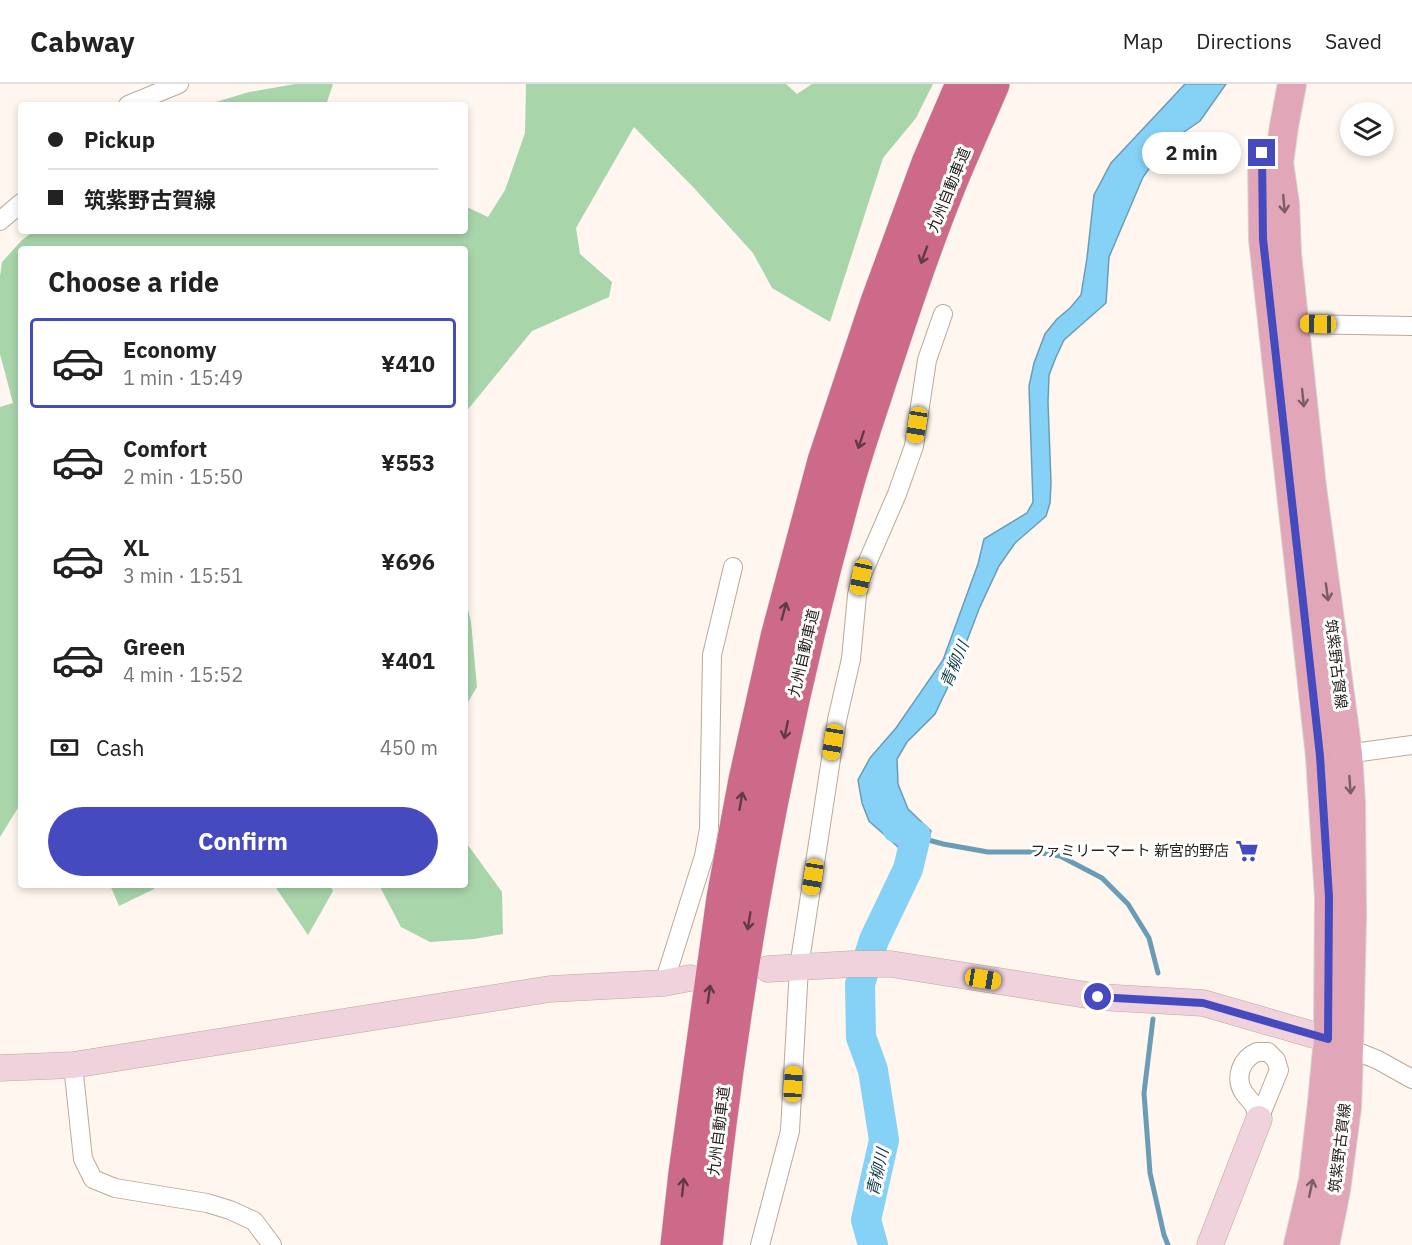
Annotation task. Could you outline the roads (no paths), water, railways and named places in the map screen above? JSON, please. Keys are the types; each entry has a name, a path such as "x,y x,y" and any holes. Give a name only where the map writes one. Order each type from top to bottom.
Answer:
{"highway":[{"name":"九州自動車道","path":"677,1245 723,898 745,780 777,637 828,450 877,302 928,163 962,84"},
{"name":"九州自動車道","path":"706,1245 730,1046 751,909 774,787 805,644 851,473 903,311 950,185 993,84"}],"main road":[{"name":"筑紫野古賀線","path":"1273,84 1265,122 1262,153 1263,239 1284,322 1312,487 1348,754 1351,803 1352,874 1338,1044 1322,1103 1313,1181 1298,1245"},
{"name":"筑紫野古賀線","path":"1292,84 1280,163 1285,204 1287,254 1284,322 1320,756 1338,1044 1347,1107 1336,1190 1325,1245"}],"street":[{"path":"135,102 179,84"},
{"path":"0,221 18,206"},
{"path":"760,1245 790,1131 799,967 837,720 851,659 857,596 861,577 897,494 914,446 927,360 943,314"},
{"path":"1284,322 1412,326"},
{"path":"664,983 704,856 709,829 712,655 733,567"},
{"path":"1320,756 1412,745"},
{"path":"768,969 891,964 1098,997 1203,1003 1338,1044 1378,1060 1412,1079"},
{"path":"0,1068 73,1065 550,989 664,983 690,978"},
{"path":"73,1065 83,1159 93,1179 115,1188 207,1203 230,1210 254,1221 272,1245"},
{"path":"1210,1245 1259,1119"}],"water":[{"path":"1185,84 1226,84 1200,121 1168,143 1143,177 1109,257 1106,303 1064,340 1056,357 1049,375 1051,483 1050,503 1046,516 1015,543 999,566 935,714 907,742 897,759 898,784 908,809 931,831 917,859 906,854 869,821 862,803 858,780 870,758 896,728 943,660 978,564 984,539 1027,513 1033,502 1029,386 1034,363 1045,334 1081,295 1094,195 1111,163"}],"waterway":[{"name":"青柳川","path":"873,1245 866,1220 884,1140 873,1070 861,1037 860,984 874,940 908,869 916,836 897,828"},
{"path":"921,838 988,852 1035,852 1060,856 1102,878 1128,904 1149,938 1158,973"},
{"path":"1153,1019 1144,1093 1150,1173 1168,1245"}],"place":[{"name":"ファミリーマート 新宮的野店","path":"1247,851"}]}
